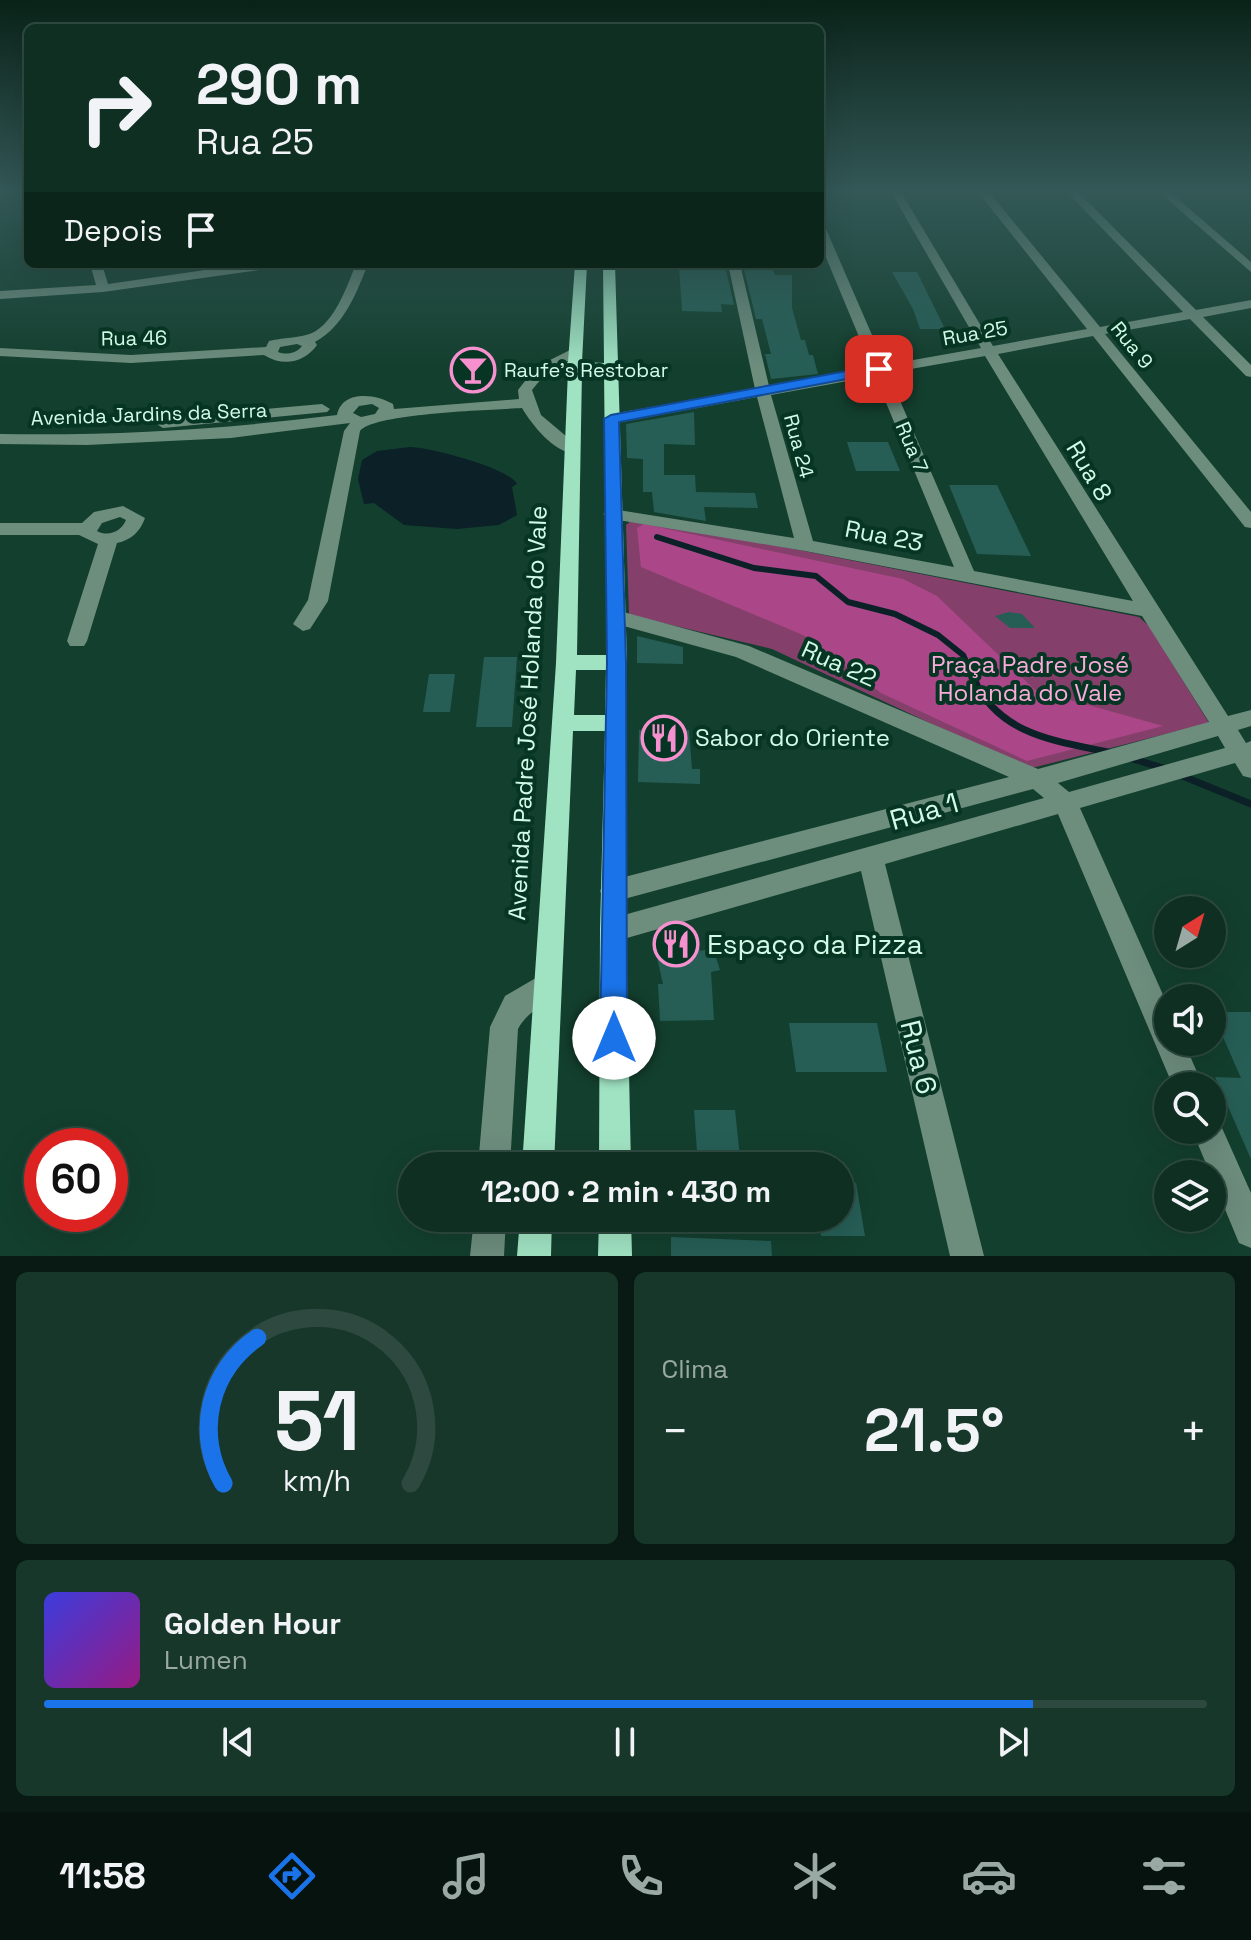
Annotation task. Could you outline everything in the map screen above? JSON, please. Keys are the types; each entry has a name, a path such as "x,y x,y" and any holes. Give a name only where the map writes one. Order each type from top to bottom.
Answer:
{"main road":[{"name":"Avenida Padre José Holanda do Vale","path":"539,1152 566,663 581,268"},
{"path":"609,268 617,662 613,891 615,1152"},
{"path":"575,358 613,367"},
{"path":"566,663 617,662"},
{"path":"561,723 615,723"},
{"path":"534,1256 535,1232"},
{"path":"615,1232 615,1256"}],"street":[{"name":"Rua 7","path":"829,251 967,576"},
{"name":"Rua 8","path":"930,251 1146,610 1223,726 1248,758"},
{"name":"Rua 9","path":"1030,251 1251,523"},
{"path":"1130,251 1251,373"},
{"path":"1231,251 1251,268"},
{"path":"97,268 103,288"},
{"path":"0,295 103,288 216,268"},
{"name":"Rua 46","path":"0,352 131,359 269,351 274,344 285,340 306,341 327,329 340,312 360,268"},
{"name":"Rua 24","path":"735,268 763,391 805,545"},
{"name":"Rua 25","path":"611,419 1251,304"},
{"path":"525,396 534,376 547,366 575,358"},
{"path":"525,396 540,423 573,450"},
{"path":"303,624 318,601 352,431 351,416 362,400 385,409 525,396"},
{"path":"279,429 282,410"},
{"name":"Avenida Jardins da Serra","path":"0,425 156,423 282,410 351,416"},
{"path":"231,433 239,414"},
{"name":"Avenida Jardins da Serra","path":"0,439 87,440 231,433 279,429 351,416"},
{"path":"123,511 134,515 137,522 130,531 109,539 95,539 87,529 94,520 108,513 123,511"},
{"name":"Rua 23","path":"612,514 805,545 1146,610"},
{"path":"0,529 87,529"},
{"path":"77,641 109,539"},
{"name":"Rua 22","path":"616,617 742,651 1035,778"},
{"name":"Rua 1","path":"613,891 1251,718"},
{"name":"Rua 1","path":"613,930 1065,802 1248,758"},
{"path":"1035,778 1065,802 1154,1006"},
{"name":"Rua 6","path":"871,858 967,1256"},
{"path":"495,1152 504,1027 515,1006 546,985"},
{"path":"1213,1144 1251,1231"},
{"path":"487,1256 489,1232"}],"green space":[{"name":"Praça Padre José Holanda do Vale","path":"632,520 647,520 1139,617 1149,626 1209,723 1028,769 772,649 629,615 626,525"}],"shaded area":[{"path":"644,524 903,579 937,596 1035,690 1163,726 1027,761 881,693 803,635 641,567 637,528"}],"water":[{"path":"410,447 500,471 517,484 512,487 517,515 499,525 457,529 404,525 374,503 364,504 358,479 362,460 377,451"}],"building":[{"path":"679,268 726,270 734,305 721,304 722,312 682,311"},
{"path":"744,269 773,269 775,275 792,275 792,308 801,340 805,340 809,355 813,355 818,374 771,379 765,354 771,354 762,319 756,319"},
{"path":"892,272 917,272 945,329 920,329 913,309"},
{"path":"467,360 483,360 479,379 463,379"},
{"path":"694,412 695,445 664,444 664,475 695,475 696,492 755,493 758,508 704,507 706,521 654,512 652,492 643,492 643,459 627,458 626,424"},
{"path":"847,442 888,442 900,471 856,471"},
{"path":"949,485 997,485 1031,556 977,554"},
{"path":"1009,612 1022,614 1035,628 1010,628 995,616"},
{"path":"637,636 683,647 683,664 637,663"},
{"path":"484,657 517,657 512,727 476,727"},
{"path":"429,674 455,674 450,712 423,712"},
{"path":"639,730 689,730 692,769 700,769 700,784 638,782"},
{"path":"693,929 700,951 713,948 720,970 711,972 714,1020 660,1021 658,984 663,984 653,940"},
{"path":"1226,1012 1251,1012 1251,1159 1226,1102 1226,1077 1241,1078 1226,1044"},
{"path":"789,1023 877,1023 887,1072 796,1072"},
{"path":"694,1110 735,1110 740,1152 697,1152"},
{"path":"856,1183 865,1236 821,1236 821,1232 854,1232"},
{"path":"671,1237 771,1241 772,1256 671,1256"}],"waterway":[{"path":"657,537 754,568 816,576 848,602 895,614 938,635 963,655 974,680"},
{"path":"974,680 985,698 1014,724 1051,739 1112,753"},
{"path":"1130,758 1166,769"},
{"path":"1180,775 1251,804"}],"place":[{"name":"Raufe's Restobar","path":"473,370"},
{"name":"Sabor do Oriente","path":"664,738"},
{"name":"Espaço da Pizza","path":"676,944"}],"route":[{"path":"614,1038 617,662 611,419 879,369"}]}
